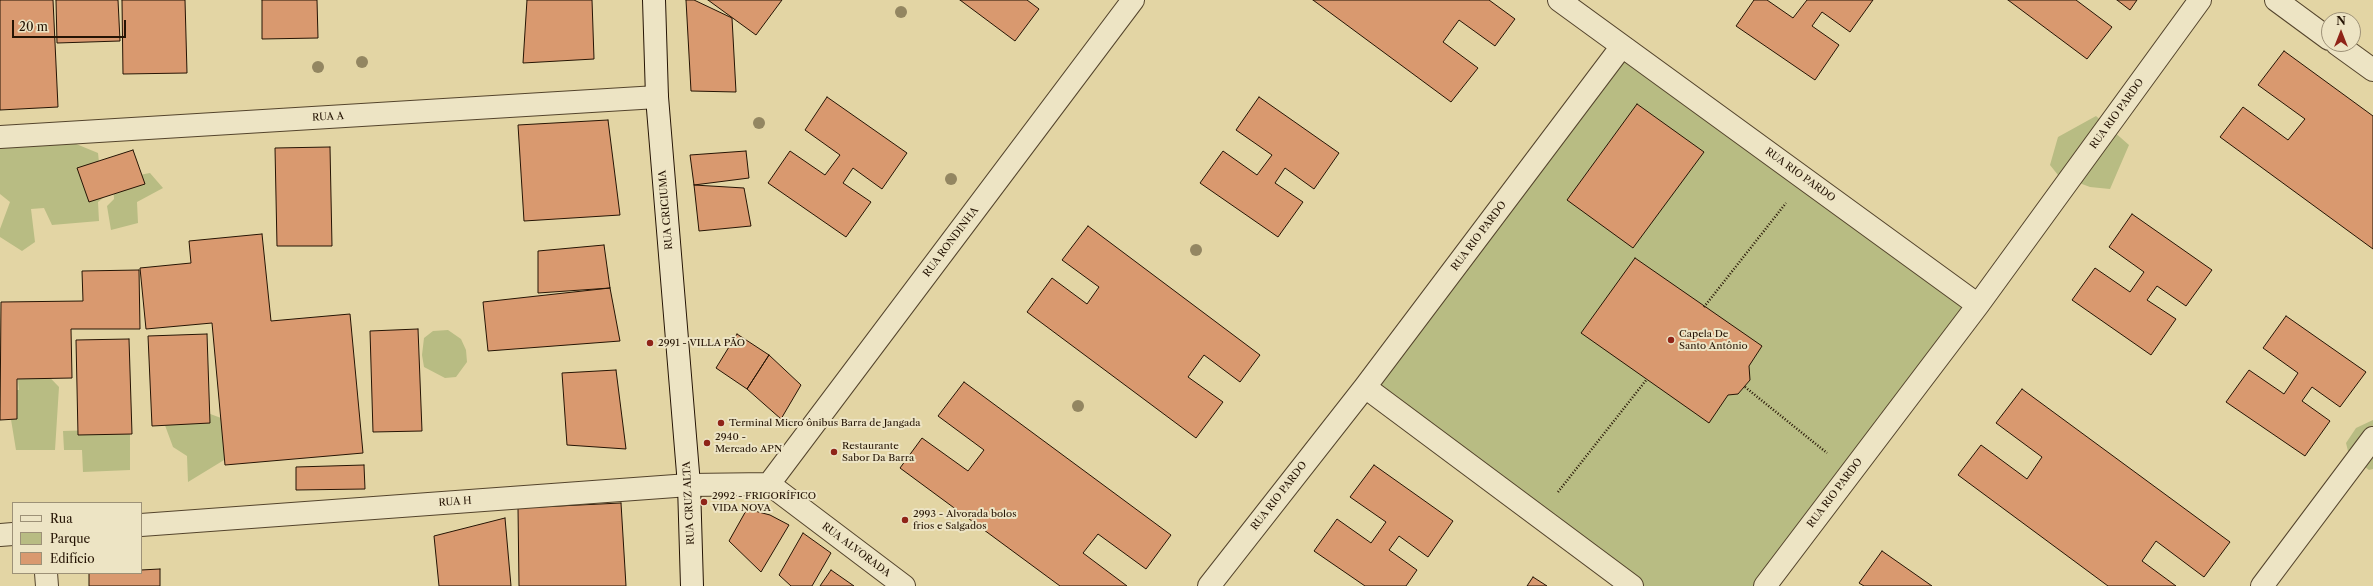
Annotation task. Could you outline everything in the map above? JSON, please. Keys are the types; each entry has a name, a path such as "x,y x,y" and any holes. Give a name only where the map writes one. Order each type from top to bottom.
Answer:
{"street":[{"name":"RUA CRICIUMA","path":"654,0 657,97 684,419"},
{"name":"RUA RONDINHA","path":"769,484 1133,0"},
{"name":"RUA RIO PARDO","path":"1559,0 1978,305"},
{"name":"RUA RIO PARDO","path":"1766,586 1978,305 2200,0"},
{"path":"2276,0 2321,32"},
{"name":"RUA RIO PARDO","path":"1209,586 1365,387 1622,46"},
{"path":"2348,52 2373,70"},
{"name":"RUA A","path":"0,137 657,97"},
{"path":"1365,387 1632,586"},
{"name":"RUA CRUZ ALTA","path":"684,419 689,486 692,586"},
{"path":"2262,586 2373,438"},
{"name":"RUA H","path":"142,525 689,486 769,484"},
{"name":"RUA ALVORADA","path":"769,484 904,586"},
{"path":"0,535 12,534"},
{"path":"46,574 47,586"}],"path":[{"path":"1704,307 1805,179"},
{"path":"1538,516 1647,379"},
{"path":"1744,387 1851,473"}],"green space":[{"path":"1622,46 1978,305 1765,586 1632,586 1365,387"},
{"path":"2096,116 2129,145 2110,189 2090,187 2058,175 2050,165 2058,137"},
{"path":"64,139 98,153 103,198 98,202 99,221 52,225 44,208 31,209 35,242 22,251 0,237 0,229 10,202 0,194 0,145"},
{"path":"150,173 163,188 137,202 138,223 111,230 107,206 114,199 113,180"},
{"path":"448,330 461,339 466,350 467,362 456,377 445,378 424,367 422,355 424,338 433,331"},
{"path":"34,361 59,387 55,450 16,450 6,389 19,390 17,368"},
{"path":"197,409 229,421 229,457 188,482 187,456 173,447 163,420"},
{"path":"2373,420 2373,469 2369,470 2349,455 2346,443 2356,428"},
{"path":"130,429 130,470 83,472 82,450 64,450 63,431"}],"building":[{"path":"0,0 53,0 58,107 0,110"},
{"path":"56,0 118,0 120,41 57,43"},
{"path":"122,0 185,0 187,73 123,74"},
{"path":"262,0 317,0 318,38 262,39"},
{"path":"527,0 592,0 594,59 523,63"},
{"path":"686,0 694,0 732,18 736,92 691,91"},
{"path":"708,0 782,0 756,35"},
{"path":"960,0 1027,0 1039,9 1015,41"},
{"path":"1313,0 1489,0 1515,19 1495,46 1459,20 1443,42 1478,68 1451,102"},
{"path":"1754,0 1767,0 1793,18 1807,0 1873,0 1850,32 1822,12 1812,26 1839,45 1815,80 1736,26"},
{"path":"2008,0 2076,0 2112,27 2087,59"},
{"path":"2117,0 2137,0 2130,10"},
{"path":"2284,51 2373,116 2373,249 2220,137 2243,107 2288,140 2305,119 2258,85"},
{"path":"827,97 907,153 882,189 853,168 843,183 871,202 846,237 768,183 790,151 825,175 840,155 805,130"},
{"path":"1259,97 1339,153 1314,189 1285,168 1275,183 1303,202 1278,237 1200,183 1223,151 1257,175 1272,155 1236,130"},
{"path":"1637,104 1704,152 1633,248 1567,200"},
{"path":"608,120 620,215 524,221 518,125"},
{"path":"330,147 332,246 277,246 275,148"},
{"path":"133,150 145,184 89,202 77,168"},
{"path":"746,151 749,178 694,185 690,155"},
{"path":"694,185 744,188 751,226 699,231"},
{"path":"2132,214 2212,270 2186,306 2157,286 2147,300 2176,319 2151,355 2072,300 2095,268 2130,292 2144,272 2109,247"},
{"path":"1088,226 1260,355 1240,382 1204,355 1188,377 1223,402 1196,438 1027,312 1052,278 1087,304 1099,287 1062,260"},
{"path":"262,234 271,321 350,314 363,453 225,465 212,323 146,329 140,268 191,263 189,241"},
{"path":"604,245 610,288 538,293 538,251"},
{"name":"Capela De Santo Antônio","path":"1635,258 1762,346 1749,366 1750,380 1738,394 1728,395 1709,423 1581,333"},
{"path":"139,270 140,329 71,329 72,378 17,379 17,419 0,420 1,302 83,301 82,271"},
{"path":"610,288 620,341 488,351 483,302"},
{"path":"2286,316 2366,372 2340,407 2312,387 2302,401 2330,421 2305,456 2226,402 2249,370 2284,394 2298,373 2263,348"},
{"path":"418,329 422,431 373,432 370,331"},
{"path":"207,334 210,423 152,426 148,336"},
{"path":"737,334 769,355 747,389 716,368"},
{"path":"129,339 132,434 78,435 76,340"},
{"path":"769,355 801,385 781,419 747,389"},
{"path":"616,370 626,449 567,445 562,373"},
{"path":"964,382 1171,535 1146,569 1098,534 1083,553 1127,586 1060,586 900,468 922,438 968,471 984,450 938,416"},
{"path":"2022,389 2230,542 2204,577 2156,541 2142,561 2176,586 2108,586 1958,475 1981,445 2027,479 2042,457 1996,423"},
{"path":"364,465 365,489 296,490 296,467"},
{"path":"1374,465 1453,521 1428,557 1399,536 1389,550 1417,570 1406,586 1365,586 1314,551 1337,519 1371,543 1386,522 1350,497"},
{"path":"621,503 626,586 519,586 518,508"},
{"path":"747,509 770,515 789,525 761,572 729,541"},
{"path":"505,518 511,586 439,586 434,536"},
{"path":"803,533 831,553 812,586 791,586 779,575"},
{"path":"1882,551 1932,586 1864,586 1859,583"},
{"path":"160,569 160,586 89,586 89,574 142,574 142,570"},
{"path":"831,570 854,586 820,586"},
{"path":"1533,577 1547,586 1527,586"}],"place":[{"name":"Capela De Santo Antônio","path":"1671,340"},
{"name":"2991 - VILLA PÃO","path":"650,343"},
{"name":"Terminal Micro ônibus Barra de Jangada","path":"721,423"},
{"name":"2940 - Mercado APN","path":"707,443"},
{"name":"Restaurante Sabor Da Barra","path":"834,452"},
{"name":"2992 - FRIGORÍFICO VIDA NOVA","path":"704,502"},
{"name":"2993 - Alvorada bolos frios e Salgados","path":"905,520"}]}
